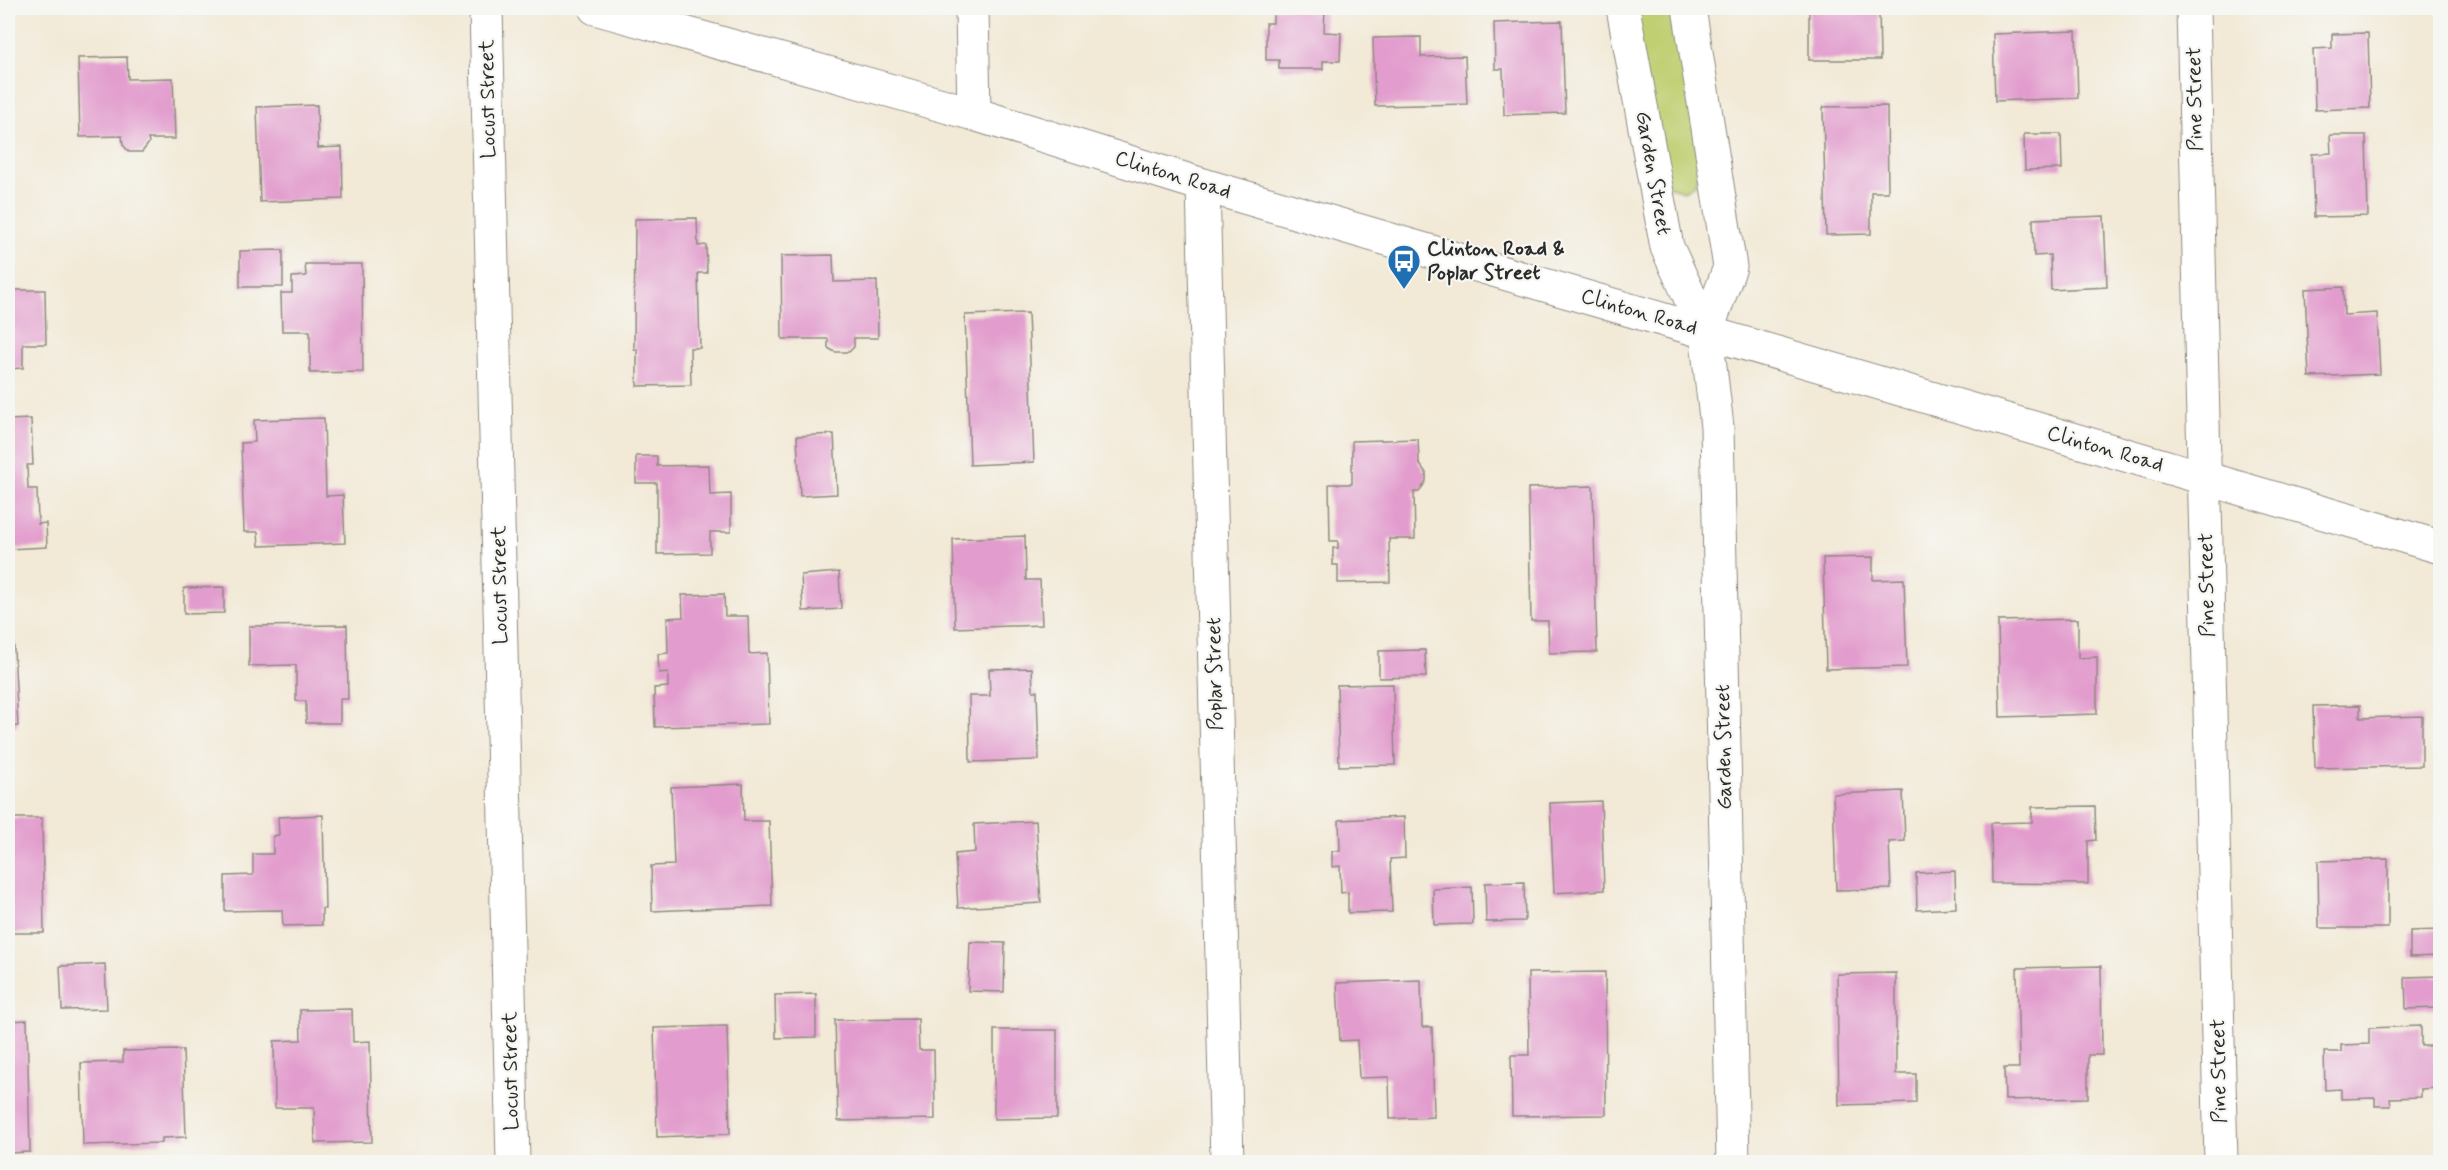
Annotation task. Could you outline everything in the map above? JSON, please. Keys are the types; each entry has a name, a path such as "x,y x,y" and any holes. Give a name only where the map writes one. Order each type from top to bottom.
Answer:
{"street":[{"name":"Locust Street","path":"486,8 513,1162"},
{"name":"Clinton Road","path":"595,8 974,114 1203,184 2440,547"},
{"path":"972,8 974,114"},
{"name":"Garden Street","path":"1623,8 1667,247 1706,332 1717,427 1733,1162"},
{"name":"Garden Street","path":"1689,8 1730,267 1706,332"},
{"name":"Pine Street","path":"2193,8 2221,1162"},
{"name":"Poplar Street","path":"1203,184 1227,1162"}],"green space":[{"path":"1629,8 1680,8 1700,169 1694,185 1684,191 1667,186"}],"building":[{"path":"1273,8 1325,8 1324,32 1341,33 1340,61 1323,61 1323,69 1279,69 1279,60 1266,60 1266,23 1273,23"},
{"path":"1440,8 1473,8 1473,9 1441,11"},
{"path":"1809,8 1879,8 1880,60 1809,60"},
{"path":"1562,21 1565,113 1504,115 1503,69 1495,69 1494,23"},
{"path":"2076,31 2078,98 1995,101 1993,34"},
{"path":"2368,33 2370,108 2315,110 2313,49 2332,48 2332,34"},
{"path":"1421,37 1421,57 1465,56 1467,104 1375,106 1373,38"},
{"path":"127,57 128,79 173,78 175,139 148,139 149,143 142,152 129,152 123,145 122,136 80,137 78,58"},
{"path":"317,105 318,148 342,147 343,199 260,202 257,107"},
{"path":"1887,106 1888,192 1871,192 1871,234 1826,235 1823,107"},
{"path":"2024,134 2061,134 2062,169 2025,170"},
{"path":"2330,135 2366,135 2368,216 2314,217 2312,154 2331,153"},
{"path":"2104,216 2107,287 2051,290 2050,255 2034,256 2033,219"},
{"path":"697,218 698,246 706,245 707,273 698,273 700,348 690,348 691,385 637,386 637,349 634,349 635,219"},
{"path":"283,250 283,287 240,287 240,251"},
{"path":"833,255 834,282 877,281 878,338 854,338 854,347 849,352 835,352 828,348 828,339 782,339 781,256"},
{"path":"305,264 362,264 363,372 310,373 310,331 282,331 281,293 292,293 292,277 306,276"},
{"path":"2343,287 2344,315 2377,313 2380,374 2309,377 2305,289"},
{"path":"8,290 45,290 46,344 23,344 23,368 8,369"},
{"path":"1028,313 1034,462 970,465 965,315"},
{"path":"324,418 326,496 343,495 345,543 259,546 258,532 244,532 241,443 255,442 254,420"},
{"path":"31,419 33,465 27,465 28,489 37,489 38,524 46,523 47,547 8,549 8,420"},
{"path":"834,434 837,494 800,496 797,436"},
{"path":"1418,439 1419,463 1426,473 1426,481 1419,492 1414,492 1415,539 1389,539 1390,582 1338,583 1338,565 1333,565 1333,548 1338,548 1338,541 1330,541 1329,484 1352,484 1352,441"},
{"path":"636,456 657,456 657,466 709,465 710,495 731,494 731,532 710,532 710,553 657,554 657,483 636,483"},
{"path":"1593,486 1597,652 1549,653 1548,621 1531,621 1528,488"},
{"path":"1025,536 1026,580 1040,580 1042,625 955,628 953,539"},
{"path":"1873,557 1873,580 1904,579 1907,667 1826,669 1823,558"},
{"path":"839,572 841,609 803,611 801,575"},
{"path":"224,587 224,613 184,614 184,588"},
{"path":"724,594 725,616 748,616 749,654 767,653 769,724 655,727 654,688 668,687 668,672 659,673 658,654 668,653 667,618 683,617 682,595"},
{"path":"2078,619 2078,658 2097,657 2097,714 2000,717 1998,621"},
{"path":"347,625 348,699 340,699 340,723 306,723 306,701 296,701 296,665 249,666 249,626"},
{"path":"8,630 13,630 18,726 8,727"},
{"path":"1425,650 1426,677 1379,678 1379,651"},
{"path":"1032,668 1033,691 1037,691 1039,760 970,762 969,696 990,696 989,669"},
{"path":"1393,684 1395,765 1339,766 1337,685"},
{"path":"2360,705 2360,718 2422,716 2422,766 2315,768 2313,706"},
{"path":"743,784 744,821 769,821 772,906 652,911 651,866 674,865 671,787"},
{"path":"1903,791 1905,841 1889,842 1891,889 1836,890 1833,794"},
{"path":"1601,801 1604,890 1554,893 1550,803"},
{"path":"2095,806 2096,840 2088,841 2088,884 1992,883 1991,823 2032,822 2032,807"},
{"path":"323,815 325,909 322,909 322,925 283,926 282,910 225,911 225,876 253,875 253,854 273,854 273,836 279,835 278,817"},
{"path":"1404,817 1405,858 1390,859 1392,912 1348,913 1348,892 1341,893 1340,866 1332,867 1332,851 1340,851 1339,820"},
{"path":"9,818 42,818 44,933 8,933"},
{"path":"1036,821 1041,903 958,908 955,854 975,852 974,824"},
{"path":"2388,859 2388,928 2319,928 2318,861"},
{"path":"1955,871 1956,908 1917,910 1916,873"},
{"path":"1524,882 1525,921 1486,922 1485,883"},
{"path":"1472,887 1473,924 1434,925 1433,889"},
{"path":"2440,930 2440,956 2410,957 2410,931"},
{"path":"970,942 1005,943 1004,992 968,991"},
{"path":"105,964 107,1009 62,1010 60,966"},
{"path":"2101,966 2102,1055 2088,1055 2088,1098 2005,1100 2004,1068 2019,1068 2017,968"},
{"path":"1605,972 1606,1115 1512,1116 1511,1055 1529,1055 1528,973"},
{"path":"1896,973 1896,1074 1916,1074 1916,1103 1839,1105 1837,974"},
{"path":"2440,976 2440,1008 2406,1009 2405,977"},
{"path":"1421,980 1422,1027 1432,1027 1434,1117 1390,1119 1389,1077 1359,1078 1357,1040 1340,1041 1337,983"},
{"path":"816,994 816,1037 776,1038 775,995"},
{"path":"352,1009 353,1042 370,1041 372,1142 315,1143 314,1108 275,1108 274,1041 301,1040 300,1010"},
{"path":"918,1019 919,1050 934,1050 935,1119 838,1121 835,1020"},
{"path":"27,1020 30,1152 8,1153 8,1021"},
{"path":"727,1026 730,1134 657,1137 654,1028"},
{"path":"2421,1026 2421,1046 2437,1046 2437,1088 2421,1089 2421,1097 2390,1098 2391,1106 2375,1106 2375,1098 2341,1099 2341,1089 2325,1090 2324,1052 2341,1052 2341,1045 2369,1044 2369,1028"},
{"path":"994,1030 1057,1030 1057,1118 994,1119"},
{"path":"183,1050 186,1137 162,1138 162,1143 83,1145 81,1063 123,1062 123,1051"}],"place":[{"name":"Clinton Road & Poplar Street","path":"1404,290"}]}
